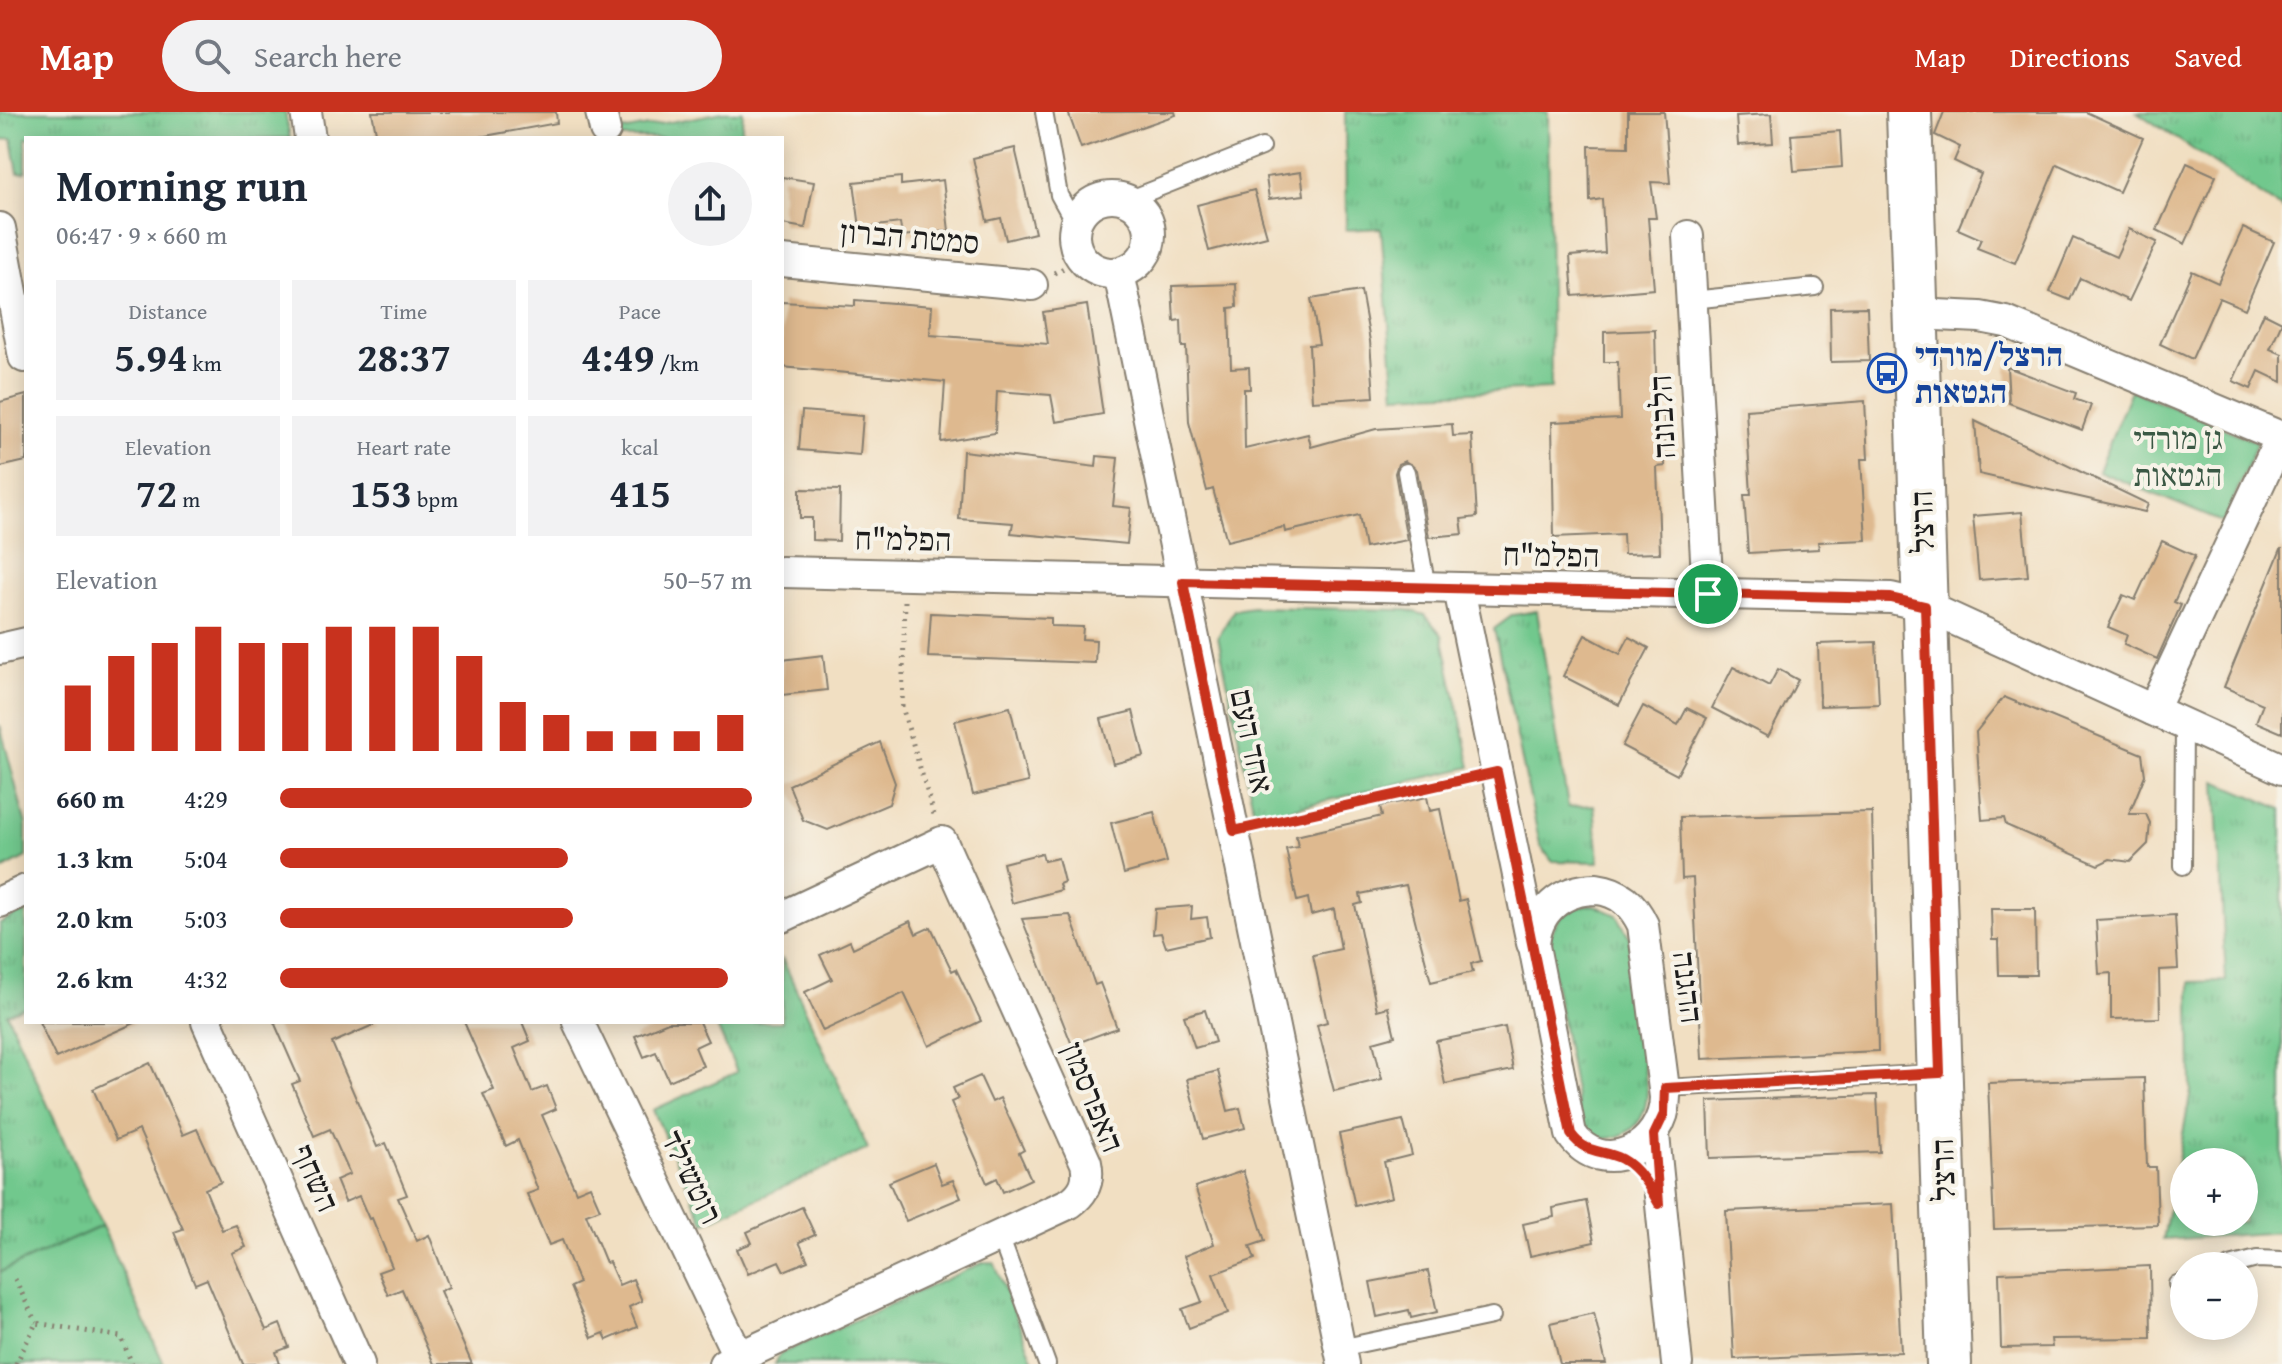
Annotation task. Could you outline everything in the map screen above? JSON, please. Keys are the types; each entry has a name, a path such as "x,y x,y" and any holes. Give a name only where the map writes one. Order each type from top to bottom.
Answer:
{"street":[{"path":"306,112 310,136"},
{"name":"הרצל","path":"1909,112 1949,1364"},
{"path":"1098,199 1128,200 1145,217 1150,240 1140,262 1119,273 1107,274 1086,264 1075,248 1075,224 1083,209 1098,199"},
{"path":"0,228 17,358"},
{"name":"הלבונה","path":"1688,236 1708,594"},
{"name":"סמטת הברון","path":"784,261 1032,285"},
{"name":"אחד העם","path":"1119,273 1341,1356"},
{"path":"1915,314 1980,317 2006,322 2281,437 2153,710"},
{"name":"הפלמ\"ח","path":"784,572 1891,598 1925,606 2282,769"},
{"name":"ההגנה","path":"1459,589 1569,1127 1579,1145 1618,1158 1631,1166 1659,1204"},
{"path":"0,649 24,643"},
{"path":"784,916 942,842"},
{"name":"האפרסמון","path":"735,1362 1076,1199 1086,1186 1088,1172 942,842"},
{"name":"ההגנה","path":"1514,853 1524,871 1542,885 1580,891 1605,890 1621,896 1634,908 1643,925 1665,1088 1664,1114 1654,1135 1677,1364"},
{"path":"0,902 24,891"},
{"name":"ההגנה","path":"1535,956 1536,929 1543,914 1562,897 1580,891"},
{"name":"השחף","path":"208,1024 359,1364"},
{"name":"רוטשילד","path":"579,1024 735,1362"},
{"path":"1603,1155 1634,1150 1654,1135"}],"lane":[{"path":"1044,112 1059,195 1075,224"},
{"path":"1128,200 1262,147"},
{"path":"1692,300 1815,287"},
{"path":"1406,472 1427,588"},
{"path":"2183,866 2184,724"},
{"path":"1665,1088 1940,1073"},
{"path":"1000,1236 1047,1364"},
{"path":"2258,1259 2282,1260"},
{"path":"1341,1356 1492,1316"}],"path":[{"path":"906,575 902,707 942,842"},
{"path":"1234,831 1497,772"},
{"path":"15,1279 36,1323"},
{"path":"16,1364 36,1323"},
{"path":"36,1323 121,1337 132,1364"}],"green space":[{"path":"0,112 285,112 290,136 24,136 24,172 18,173 12,139 0,140"},
{"path":"724,112 743,112 741,136 617,136 616,132"},
{"path":"1345,112 1548,112 1551,389 1395,395 1381,228 1346,230"},
{"path":"2137,112 2282,112 2282,209"},
{"name":"גן מורדי הגטאות","path":"2131,390 2257,442 2224,523 2098,471"},
{"path":"1253,607 1407,610 1425,615 1442,635 1471,767 1255,817 1218,637 1234,610"},
{"path":"1537,611 1568,807 1594,805 1599,862 1552,861 1540,845 1494,629 1513,615"},
{"path":"0,725 24,817 24,858 0,871"},
{"path":"2216,781 2282,809 2282,1232 2258,1234 2258,1148 2180,1148 2191,1091 2190,982 2226,981"},
{"path":"1594,905 1617,915 1629,936 1647,1092 1643,1112 1634,1127 1618,1136 1597,1139 1580,1119 1549,950 1552,931 1561,917 1575,909"},
{"path":"24,912 24,1007 7,1014 102,1226 0,1272 0,923"},
{"path":"784,962 868,1149 704,1223 653,1110 737,1072 716,1024 784,1024"},
{"path":"2170,1203 2170,1236 2222,1236 2163,1240"},
{"path":"102,1226 164,1364 0,1364 0,1272"},
{"path":"984,1262 994,1262 1035,1364 775,1364 780,1354"}],"building":[{"path":"372,112 556,112 557,123 485,136 377,136"},
{"path":"1068,112 1175,112 1176,115 1081,148"},
{"path":"1628,112 1664,112 1670,183 1651,182 1656,218 1648,218 1654,289 1573,296 1570,256 1605,253 1602,199 1590,201 1589,146 1628,147"},
{"path":"1944,112 2086,112 2143,138 2119,192 2057,164 2015,263 1977,248 1981,239 1958,229 1981,174 1954,161 1960,147 1935,135"},
{"path":"1771,114 1773,143 1738,145 1736,116"},
{"path":"1840,131 1842,167 1794,171 1791,135"},
{"path":"1015,148 1035,233 1006,240 1001,218 987,221 973,158"},
{"path":"2187,163 2216,176 2185,244 2157,230"},
{"path":"1301,172 1304,195 1269,199 1266,177"},
{"path":"784,177 814,182 805,228 784,224"},
{"path":"901,177 901,185 943,180 949,231 902,236 900,223 860,228 854,182"},
{"path":"1254,190 1267,236 1209,251 1197,205"},
{"path":"2243,228 2274,242 2245,309 2219,298 2192,359 2160,344 2192,271 2218,283"},
{"path":"2129,229 2157,242 2129,301 2080,278 2070,300 2050,292 2073,238 2116,257"},
{"path":"1236,284 1237,307 1229,308 1231,368 1249,367 1250,389 1244,389 1245,449 1308,434 1311,447 1376,429 1452,424 1453,436 1472,435 1477,517 1461,519 1463,534 1429,537 1417,470 1405,461 1398,464 1395,473 1407,540 1365,548 1359,515 1285,532 1284,527 1227,541 1213,489 1207,491 1189,422 1186,347 1182,347 1181,320 1174,321 1172,286"},
{"path":"1361,291 1370,341 1374,397 1312,401 1309,345 1319,344 1311,299"},
{"path":"855,300 932,306 930,335 1048,344 1043,312 1087,305 1103,414 1056,422 1051,395 997,391 995,433 941,442 945,382 784,367 784,302 855,306"},
{"path":"1867,307 1869,361 1831,362 1830,308"},
{"path":"2264,313 2282,322 2270,349 2282,354 2282,382 2259,371 2251,389 2233,381"},
{"path":"1655,330 1657,411 1664,411 1665,466 1657,467 1660,553 1624,554 1623,534 1554,537 1552,422 1620,419 1618,362 1604,362 1604,332"},
{"path":"2007,367 2076,393 2074,399 2091,405 2082,430 2009,403"},
{"path":"24,396 24,461 0,467 0,402"},
{"path":"1865,401 1868,459 1861,459 1866,540 1818,542 1819,549 1748,553 1744,495 1751,495 1746,410"},
{"path":"802,411 863,416 860,455 799,450"},
{"path":"1975,421 2148,504 2145,512 1979,474"},
{"path":"963,451 1096,467 1097,456 1118,458 1113,506 1131,508 1127,544 1011,533 1013,523 959,519"},
{"path":"800,489 840,490 839,541 812,540 812,518 800,518"},
{"path":"2022,512 2028,576 1979,580 1973,516"},
{"path":"2162,541 2195,556 2174,602 2181,605 2157,659 2124,644 2127,635 2108,627 2123,595 2135,600"},
{"path":"2281,549 2282,733 2256,722 2263,704 2224,687"},
{"path":"931,613 1051,618 1051,626 1083,627 1082,639 1096,640 1095,663 928,657"},
{"path":"1585,635 1620,654 1629,637 1649,648 1619,705 1563,676"},
{"path":"1876,642 1879,704 1820,706 1818,644"},
{"path":"823,655 827,690 784,695 784,660"},
{"path":"1733,667 1769,686 1778,669 1798,680 1768,737 1712,708"},
{"path":"2004,697 2142,754 2145,775 2129,814 2146,814 2150,823 2148,844 2130,862 2110,859 2098,865 2006,825 2004,818 1982,820 1976,732"},
{"path":"1643,706 1678,725 1687,708 1707,718 1677,775 1622,746"},
{"path":"1010,707 1028,782 973,795 955,721"},
{"path":"1133,711 1144,756 1113,764 1101,719"},
{"path":"880,742 895,783 889,804 828,830 803,820 789,785"},
{"path":"1427,797 1430,811 1440,809 1459,901 1466,899 1481,961 1471,964 1473,972 1431,982 1406,885 1360,894 1362,903 1355,905 1377,1010 1388,1007 1395,1036 1373,1042 1382,1079 1334,1091 1317,1025 1327,1022 1313,955 1341,949 1334,909 1311,915 1308,898 1297,901 1286,849 1298,847 1296,836 1382,816 1380,806"},
{"path":"1154,812 1167,862 1124,874 1111,823"},
{"path":"1872,812 1878,1051 1702,1059 1693,878 1682,879 1680,817"},
{"path":"1042,853 1044,861 1058,858 1064,882 1059,884 1061,890 1012,903 1003,863"},
{"path":"1192,906 1191,919 1207,917 1210,937 1166,947 1161,933 1153,934 1155,909"},
{"path":"1991,909 2035,909 2036,975 1999,975 1998,940 1992,940"},
{"path":"1070,915 1095,985 1100,983 1117,1028 1072,1045 1022,919"},
{"path":"2175,915 2178,969 2159,970 2160,1018 2111,1019 2111,973 2099,974 2096,920"},
{"path":"910,921 916,934 931,927 981,1021 929,1046 904,993 823,1031 805,992 832,979 820,955 850,941 853,948"},
{"path":"1205,1010 1215,1042 1195,1048 1184,1016"},
{"path":"40,1024 132,1024 56,1058"},
{"path":"275,1024 375,1024 332,1043 377,1147 386,1143 407,1195 398,1198 417,1241 429,1235 449,1287 440,1291 472,1364 434,1364 402,1289 388,1295 378,1272 392,1267 372,1218 369,1219 359,1196 345,1202 336,1180 350,1174 330,1129 314,1136 292,1084 300,1081"},
{"path":"465,1024 523,1024 530,1041 514,1048 532,1092 547,1086 556,1109 542,1115 576,1192 590,1186 600,1209 586,1214 606,1263 609,1262 619,1285 633,1279 642,1301 629,1307 637,1327 607,1340 604,1333 592,1338 570,1287 579,1283 562,1240 549,1245 527,1194 538,1190 518,1140 506,1146 483,1094 494,1090"},
{"path":"663,1024 700,1024 708,1041 695,1047 703,1066 669,1081 656,1052 644,1057 635,1036"},
{"path":"1505,1027 1513,1070 1445,1084 1436,1041"},
{"path":"150,1063 183,1135 197,1129 221,1182 205,1189 222,1230 236,1225 246,1247 232,1253 266,1330 280,1324 289,1347 276,1352 280,1364 243,1364 207,1279 195,1284 174,1232 183,1229 139,1130 116,1140 93,1089"},
{"path":"1218,1071 1228,1111 1240,1108 1245,1128 1203,1139 1187,1079"},
{"path":"980,1076 992,1102 1000,1098 1024,1150 1019,1153 1031,1179 1003,1192 997,1178 987,1183 951,1102 958,1099 953,1088"},
{"path":"2144,1078 2147,1167 2156,1167 2158,1225 1994,1229 1988,1083"},
{"path":"1877,1095 1880,1152 1710,1158 1708,1101"},
{"path":"1403,1120 1412,1155 1384,1162 1392,1197 1355,1206 1339,1134"},
{"path":"934,1163 942,1184 953,1180 961,1198 906,1221 889,1182"},
{"path":"1243,1171 1265,1241 1250,1246 1255,1259 1213,1274 1228,1313 1189,1328 1182,1309 1202,1302 1184,1256 1214,1244 1195,1187"},
{"path":"1586,1201 1594,1242 1530,1256 1523,1224 1554,1217 1553,1208"},
{"path":"1893,1204 1901,1352 1734,1359 1726,1211"},
{"path":"802,1207 815,1235 799,1242 808,1261 784,1271 779,1261 748,1274 737,1249 752,1243 747,1232"},
{"path":"2150,1266 2151,1338 2051,1339 2052,1347 2001,1348 1999,1273"},
{"path":"1428,1271 1437,1312 1411,1318 1409,1310 1377,1317 1370,1282"},
{"path":"1594,1313 1606,1364 1560,1364 1550,1323"}],"place":[{"name":"הרצל/מורדי הגטאות","path":"1887,373"}],"route":[{"path":"1183,582 1708,594 1891,598 1925,606 1940,1073 1665,1088 1664,1114 1654,1135 1653,1154 1659,1204 1631,1166 1618,1158 1585,1149 1571,1134 1497,772 1234,831 1183,582"}]}
